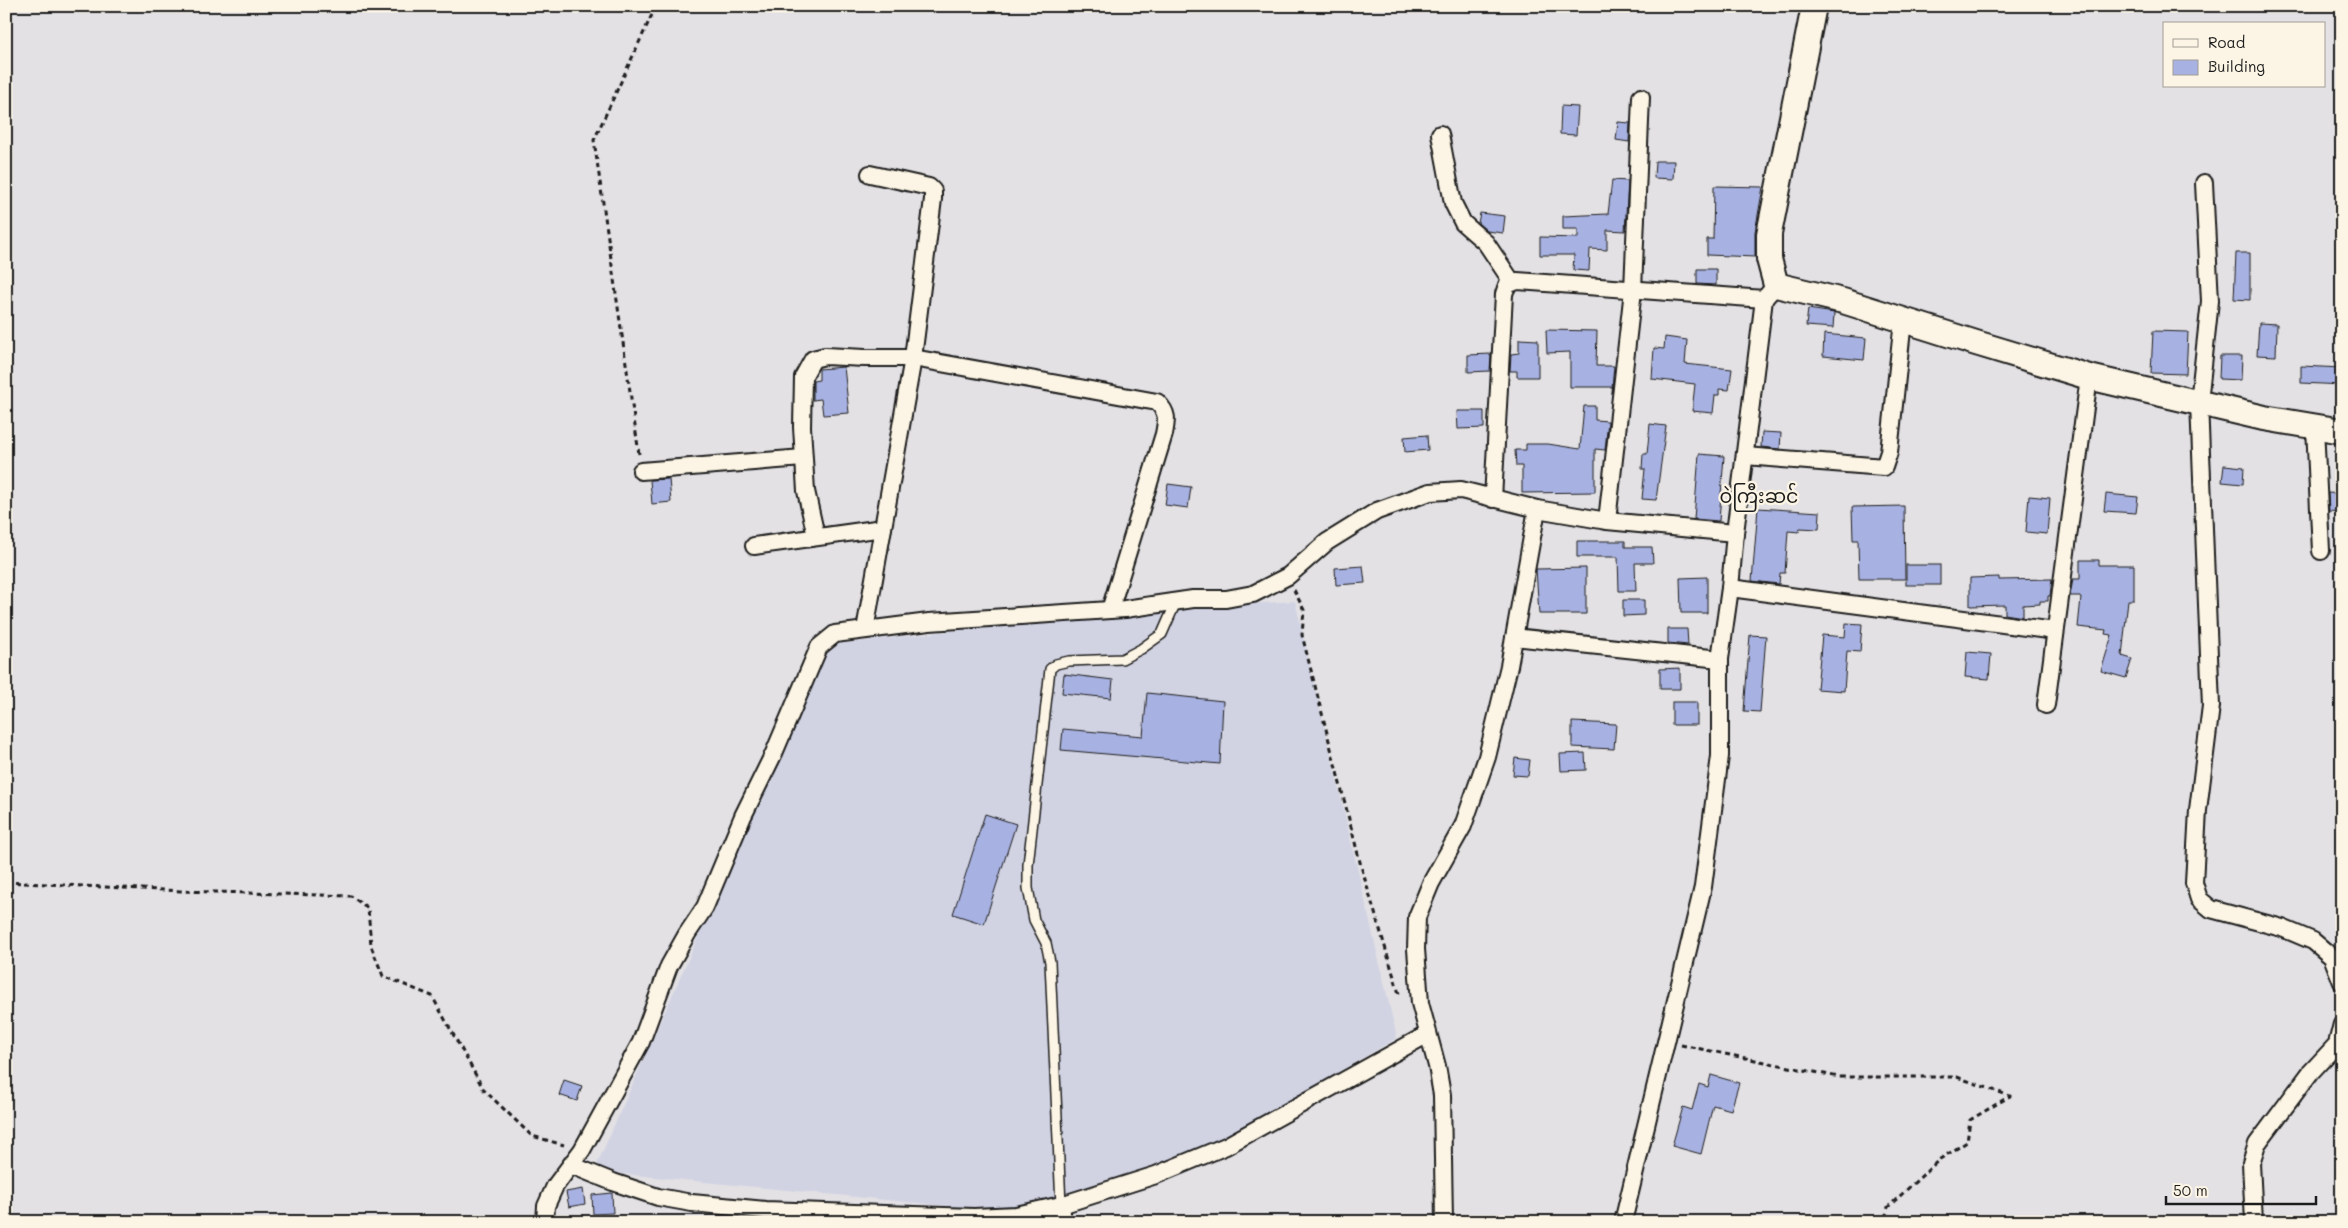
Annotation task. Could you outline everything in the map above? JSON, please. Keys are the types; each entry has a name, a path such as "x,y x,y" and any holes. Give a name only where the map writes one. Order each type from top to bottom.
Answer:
{"street":[{"path":"1623,1222 1703,887 1720,756 1720,659 1745,456 1770,292 1769,234 1814,6"},
{"path":"1607,521 1633,290 1641,97"},
{"path":"1440,134 1453,202 1463,223 1486,243 1512,282"},
{"path":"865,630 913,358 933,191 929,187 870,174"},
{"path":"2204,183 2210,301 2199,402 2211,706 2198,810 2194,883 2199,899 2211,909 2282,928 2313,941 2332,958 2342,982"},
{"path":"1493,500 1504,294 1507,285 1512,282 1633,290 1770,292 1843,301 2089,376 2264,418 2342,431"},
{"path":"1745,456 1884,467 1889,452 1903,320"},
{"path":"816,536 806,491 803,458 803,377 813,359 825,356 913,358 1157,402 1165,410 1167,418 1164,434 1110,610"},
{"path":"2046,705 2089,376"},
{"path":"2315,427 2321,551"},
{"path":"641,471 803,458"},
{"path":"545,1222 546,1206 555,1186 582,1150 641,1042 669,966 706,907 743,816 774,753 819,647 835,634 939,621 1110,610 1176,602 1226,599 1253,594 1288,576 1327,542 1377,511 1430,492 1461,490 1493,500 1607,521 1735,533"},
{"path":"1444,1222 1442,1095 1437,1066 1420,1003 1416,949 1417,917 1431,883 1463,826 1488,757 1514,637 1537,509"},
{"path":"754,546 883,528"},
{"path":"1730,588 2055,631"},
{"path":"1514,637 1720,659"},
{"path":"2254,1222 2251,1163 2257,1144 2310,1073 2337,1044 2342,1024"},
{"path":"570,1165 658,1197 692,1203 765,1210 974,1217 1016,1215 1061,1205 1156,1175 1226,1146 1428,1034"},
{"path":"1061,1205 1063,1222"}],"lane":[{"path":"1061,1205 1050,962 1046,943 1034,920 1028,888 1028,865 1050,669 1056,664 1069,660 1103,661 1122,658 1141,649 1162,634 1176,602"}],"path":[{"path":"641,471 594,140 656,6"},
{"path":"1288,576 1304,610 1302,635 1362,866 1400,998"},
{"path":"6,882 181,891 351,896 368,908 371,946 383,976 432,996 484,1090 532,1136 582,1150"},
{"path":"1666,1042 1839,1077 1957,1077 2010,1096 1970,1120 1967,1142 1940,1159 1888,1207 1884,1222"}],"shaded area":[{"path":"1295,601 1397,1038 1193,1157 1008,1212 594,1171 828,645 1120,612"}],"building":[{"path":"1561,106 1578,107 1576,135 1560,134"},
{"path":"1618,122 1630,123 1629,142 1616,140"},
{"path":"1655,161 1674,161 1673,179 1654,178"},
{"path":"1612,180 1628,181 1625,231 1607,230 1607,250 1590,249 1589,271 1573,270 1574,255 1540,255 1540,237 1578,238 1578,229 1563,229 1563,216 1608,214"},
{"path":"1714,186 1763,187 1755,232 1755,257 1707,255 1707,239 1713,239"},
{"path":"1480,213 1505,216 1503,233 1487,231 1478,223"},
{"path":"2236,253 2250,253 2250,300 2234,299"},
{"path":"1697,269 1716,269 1716,285 1697,284"},
{"path":"1808,309 1834,313 1833,328 1806,326"},
{"path":"2259,323 2277,324 2276,356 2257,355"},
{"path":"1546,330 1597,331 1596,366 1614,366 1612,387 1570,387 1570,352 1547,353"},
{"path":"2153,331 2188,332 2186,374 2151,373"},
{"path":"1824,334 1866,338 1864,360 1823,356"},
{"path":"1665,337 1687,340 1685,364 1732,369 1729,390 1719,389 1719,395 1715,395 1713,413 1692,411 1695,384 1652,379 1654,348 1664,349"},
{"path":"1519,339 1538,340 1538,377 1517,377 1517,371 1510,371 1511,354 1519,353"},
{"path":"1491,354 1490,371 1468,372 1468,355"},
{"path":"2220,356 2242,356 2241,380 2219,379"},
{"path":"2301,366 2342,368 2342,385 2301,383"},
{"path":"844,367 849,413 823,415 821,399 813,400 813,381 819,380 819,369"},
{"path":"1584,406 1595,406 1595,420 1608,421 1605,450 1595,449 1595,492 1522,493 1522,466 1516,466 1515,450 1526,450 1526,444 1548,444 1580,449"},
{"path":"1457,411 1484,411 1484,428 1458,429"},
{"path":"1650,424 1666,426 1656,500 1642,499 1645,469 1642,469 1643,454 1647,454"},
{"path":"1762,432 1781,433 1780,449 1761,447"},
{"path":"1427,435 1428,450 1405,452 1404,437"},
{"path":"1699,454 1724,456 1719,521 1694,519"},
{"path":"2224,465 2244,467 2243,484 2222,482"},
{"path":"669,479 671,502 652,504 650,480"},
{"path":"1168,484 1191,487 1188,508 1165,505"},
{"path":"2328,493 2342,494 2341,512 2329,511"},
{"path":"2106,494 2138,497 2136,513 2104,511"},
{"path":"2029,496 2050,498 2047,534 2026,532"},
{"path":"1904,506 1905,579 1859,579 1858,540 1853,540 1852,507"},
{"path":"1758,508 1820,512 1819,529 1800,528 1799,532 1788,531 1785,573 1780,573 1779,584 1752,581"},
{"path":"1577,541 1625,541 1625,547 1652,547 1653,563 1635,563 1636,591 1619,591 1618,557 1577,557"},
{"path":"2080,560 2099,560 2099,565 2134,565 2134,600 2128,600 2122,656 2132,659 2126,678 2101,671 2112,635 2105,634 2106,630 2078,627 2081,598 2080,596 2070,596 2073,579 2080,579"},
{"path":"1906,565 1940,565 1940,585 1906,585"},
{"path":"1363,566 1365,583 1336,585 1335,568"},
{"path":"1586,568 1586,614 1539,614 1536,569"},
{"path":"1707,577 1707,613 1681,613 1680,578"},
{"path":"1999,577 1999,580 2052,579 2048,601 2040,601 2040,604 2023,605 2023,617 2005,614 2005,605 1970,606 1970,578"},
{"path":"1623,600 1644,600 1644,615 1623,616"},
{"path":"1846,623 1862,624 1860,652 1847,651 1844,691 1817,689 1822,635 1845,637"},
{"path":"1668,629 1687,629 1688,645 1668,643"},
{"path":"1750,635 1766,636 1760,712 1744,711"},
{"path":"1967,652 1991,654 1989,679 1965,677"},
{"path":"1680,668 1680,689 1660,689 1660,669"},
{"path":"1064,674 1113,680 1111,698 1062,693"},
{"path":"1147,693 1223,701 1220,764 1061,750 1063,729 1143,736"},
{"path":"1672,702 1697,702 1697,725 1672,725"},
{"path":"1572,722 1616,724 1614,749 1572,747"},
{"path":"1585,753 1586,770 1561,771 1560,754"},
{"path":"1515,758 1530,760 1528,776 1513,775"},
{"path":"985,814 1016,824 984,924 953,914"},
{"path":"1711,1075 1739,1083 1731,1110 1713,1105 1701,1154 1672,1146 1683,1107 1692,1110 1699,1084 1708,1087"},
{"path":"564,1080 582,1086 577,1101 559,1095"},
{"path":"583,1189 585,1204 569,1207 566,1192"},
{"path":"612,1193 613,1213 593,1214 592,1195"}],"district":[{"name":"ဝဲကြီးဆင်","path":"1759,496"}]}
